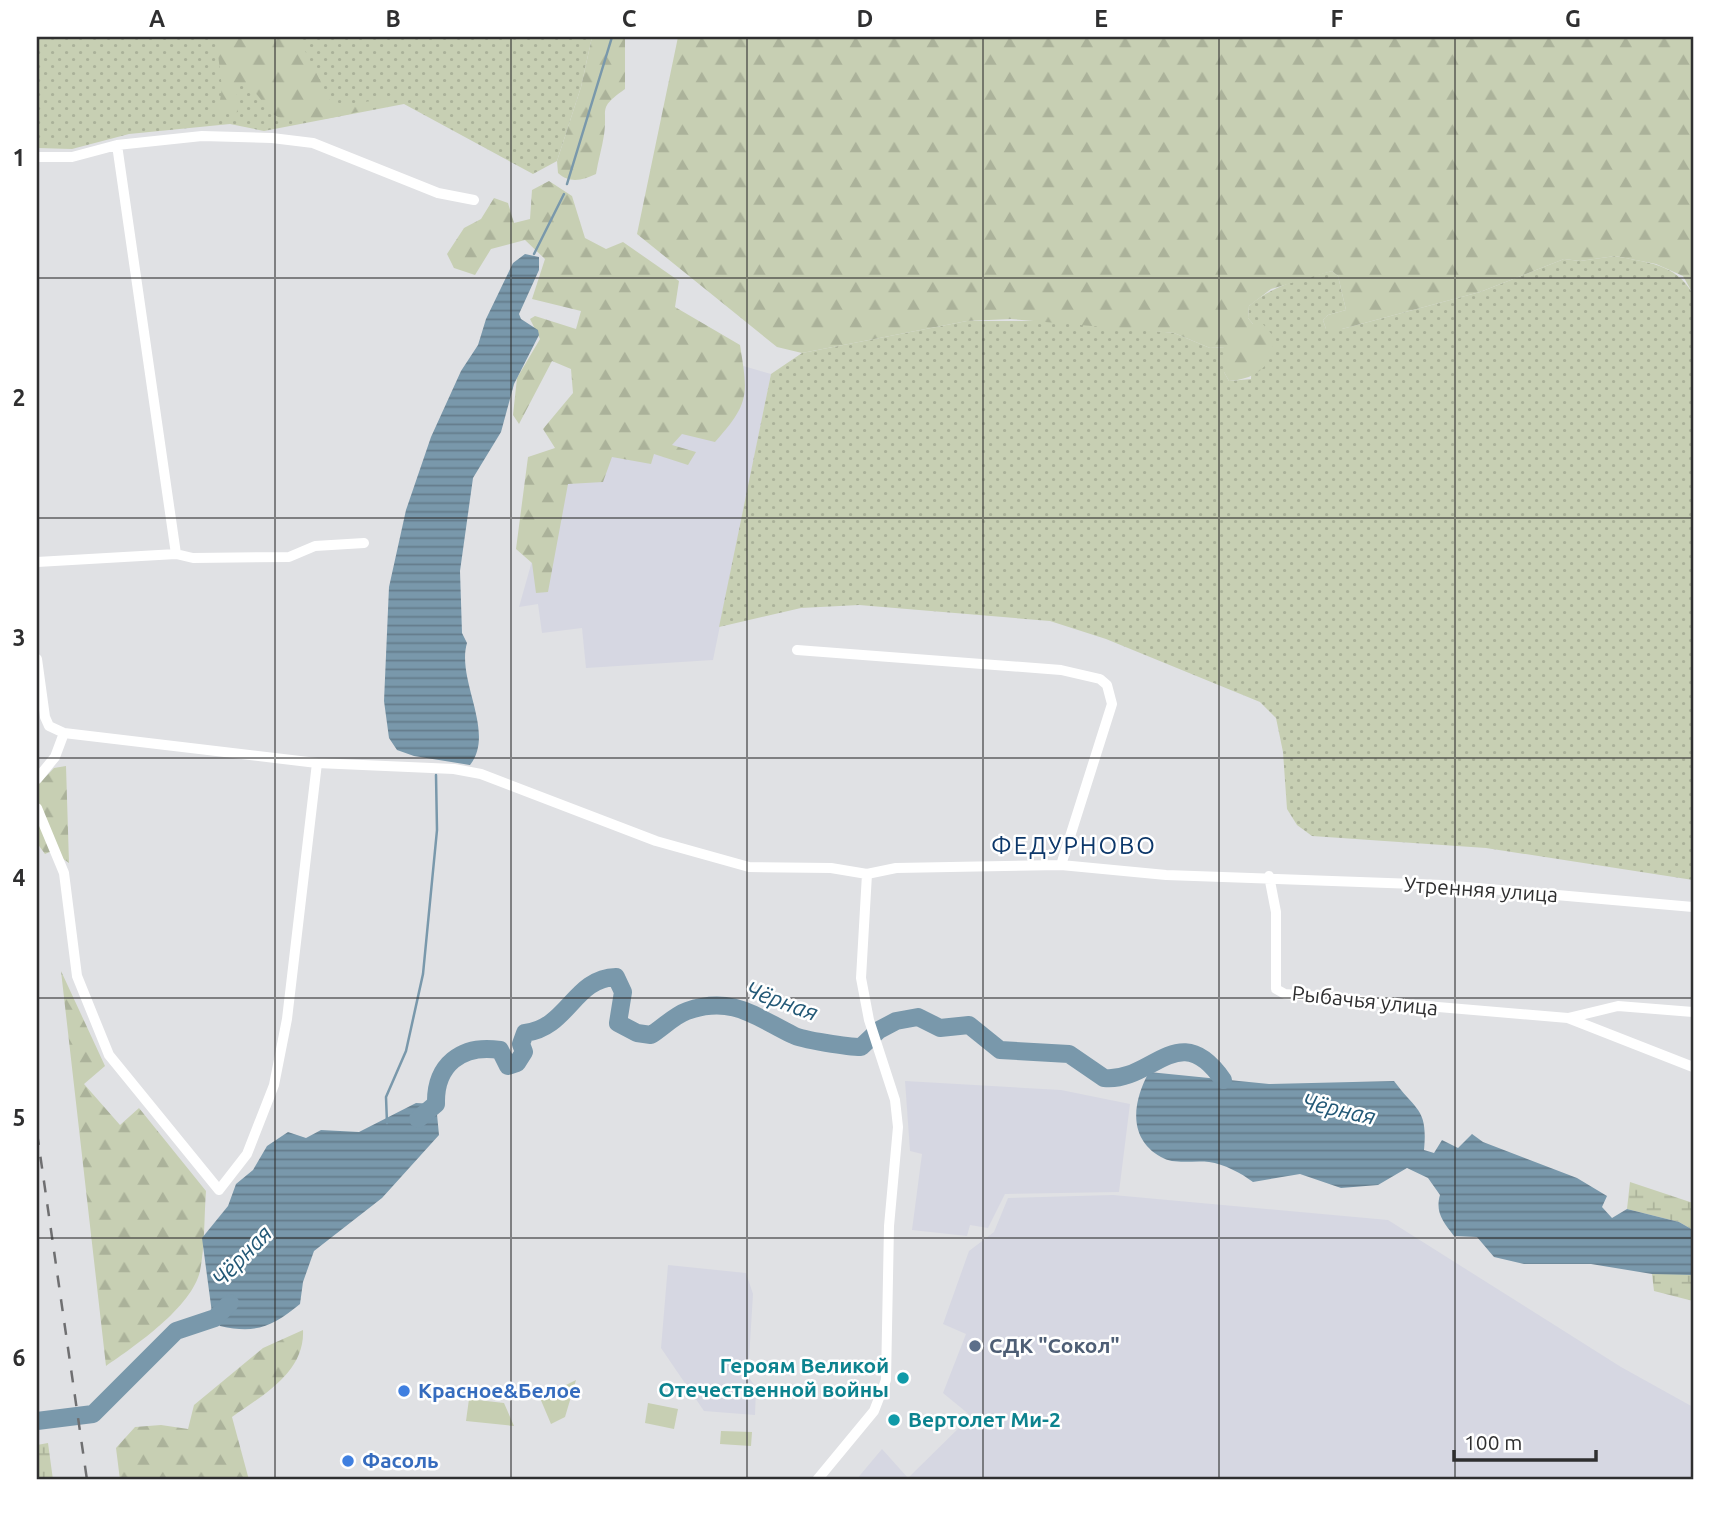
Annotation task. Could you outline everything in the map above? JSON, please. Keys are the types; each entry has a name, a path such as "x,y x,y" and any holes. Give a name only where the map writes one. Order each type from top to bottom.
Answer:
{"street":[{"path":"37,157 72,157 117,145 236,135 313,143 438,193 474,200"},
{"path":"117,145 176,554"},
{"path":"37,562 176,554 193,558 289,557 315,546 364,542"},
{"path":"797,650 1061,670 1100,679 1107,685 1112,704 1061,865"},
{"path":"37,659 45,717 49,726 64,733 55,757 37,779"},
{"name":"Утренняя улица","path":"64,733 317,763 454,769 481,774 656,841 734,864 840,869 867,874 896,868 1061,865 1166,875 1269,876 1363,884 1443,885 1693,907"},
{"path":"37,808 64,873 77,976 109,1055 219,1190 247,1154 274,1084 287,1019 317,763"},
{"path":"817,1480 874,1411 884,1392 889,1226 898,1127 891,1084 869,1020 861,978 860,955 867,874"},
{"name":"Рыбачья улица","path":"1269,876 1276,912 1276,989 1285,994 1568,1018"},
{"path":"1568,1018 1618,1006 1693,1012"},
{"path":"1568,1018 1693,1067"}],"shaded area":[{"path":"599,324 771,374 713,660 586,668 582,628 542,633 538,604 519,607"},
{"path":"905,1081 1061,1090 1130,1104 1119,1192 1005,1194 988,1228 970,1225 967,1236 912,1230 922,1154 910,1151"},
{"path":"1113,1195 1388,1220 1621,1367 1693,1407 1693,1480 856,1480 882,1449 908,1478 971,1416 943,1393 966,1334 943,1324 969,1251 994,1232 1008,1198"},
{"path":"668,1265 746,1273 753,1294 748,1376 756,1388 755,1415 704,1411 661,1348"}],"green space":[{"path":"37,37 592,37 581,87 557,161 533,174 404,104 264,131 230,124 129,134 72,149 37,148"},
{"path":"216,37 298,37 333,106 387,99 379,107 324,119 294,121 272,113 250,88 240,85 236,89 238,112 221,115 215,110 219,106 222,88"},
{"path":"592,37 625,37 625,89 607,105 596,174 572,180 558,173 557,161 581,87"},
{"path":"678,37 1693,37 1693,294 1683,276 1656,264 1615,256 1580,261 1564,259 1480,292 1342,329 1326,329 1323,320 1328,315 1346,310 1338,276 1332,271 1271,289 1249,306 1248,318 1253,324 1262,323 1274,337 1273,347 1262,369 1248,377 1229,381 1224,372 1224,347 1210,348 1174,333 1011,319 967,321 802,353 777,347 637,234"},
{"path":"549,181 572,196 585,238 606,249 623,242 679,281 675,307 740,345 745,387 744,398 735,417 715,442 682,434 672,445 696,452 688,465 654,454 651,464 612,457 603,482 568,484 548,592 536,593 532,563 516,549 528,457 555,448 543,429 573,393 571,369 552,361 519,424 513,415 517,378 540,339 530,319 535,316 576,329 581,311 532,299 545,259 525,240 491,249 475,275 454,268 447,254 464,228 481,219 494,198 508,203 514,223 530,219 532,190"},
{"path":"1615,256 1669,270 1686,284 1693,294 1693,880 1486,848 1312,836 1297,825 1287,809 1283,752 1276,718 1260,702 1106,639 1050,621 859,605 801,608 719,627 771,374 802,353 967,321 1063,321 1174,333 1210,348 1225,347 1224,372 1229,381 1251,379 1253,324 1248,318 1249,306 1267,293 1288,284 1332,271 1338,276 1346,310 1328,315 1323,320 1326,329 1342,329 1480,292 1564,259 1580,261"},
{"path":"66,766 69,863 52,851 45,854 37,843 37,786 54,768"},
{"path":"61,971 105,1066 84,1084 120,1125 139,1108 206,1191 202,1261 195,1285 161,1324 106,1366"},
{"path":"1630,1182 1693,1203 1693,1230 1679,1222 1627,1209"},
{"path":"1652,1274 1693,1275 1693,1301 1654,1291"},
{"path":"303,1330 302,1345 290,1370 269,1391 232,1417 249,1480 120,1480 116,1448 135,1427 161,1425 188,1429 194,1405 263,1348"},
{"path":"576,1380 565,1417 551,1424 540,1398"},
{"path":"469,1399 504,1403 514,1426 466,1421"},
{"path":"648,1403 678,1409 674,1429 645,1423"},
{"path":"721,1431 752,1432 751,1446 720,1444"},
{"path":"48,1443 53,1480 37,1480 37,1445"}],"water":[{"path":"525,254 539,257 539,270 519,314 521,319 538,330 539,335 514,384 501,432 473,478 460,571 462,633 467,643 466,673 478,722 477,752 470,765 414,756 397,750 389,738 384,701 389,587 406,510 431,437 461,371 478,345 486,319 513,263"},
{"path":"1149,1072 1269,1084 1394,1081 1419,1111 1424,1126 1424,1150 1434,1153 1442,1140 1458,1148 1472,1134 1483,1142 1577,1178 1607,1196 1602,1207 1612,1218 1627,1209 1679,1222 1693,1230 1693,1275 1652,1274 1591,1264 1524,1264 1494,1257 1477,1237 1454,1236 1439,1212 1440,1195 1428,1178 1407,1168 1378,1185 1341,1188 1300,1174 1253,1182 1232,1169 1215,1163 1166,1159 1150,1149 1138,1129 1136,1118 1139,1095"},
{"path":"416,1103 436,1104 439,1135 382,1198 314,1251 303,1282 300,1304 263,1327 244,1329 220,1326 212,1313 202,1238 228,1206 236,1184 253,1170 267,1146 288,1132 306,1138 321,1130 359,1132"}],"waterway":[{"path":"567,184 612,37"},
{"path":"534,254 564,194"},
{"path":"387,1123 386,1097 406,1051 423,974 437,830 436,775"},
{"name":"Чёрная","path":"418,1119 436,1104 440,1078 453,1060 473,1050 486,1049 500,1050 508,1066 517,1063 524,1052 521,1044 525,1033 540,1029 551,1022 590,985 602,979 616,977 623,992 618,1023 637,1033 651,1035 682,1013 717,1005 743,1010 798,1037 861,1047 879,1030 896,1021 918,1017 940,1028 969,1025 1000,1050 1069,1054 1104,1078 1121,1077 1179,1053 1193,1053 1207,1062 1223,1080"},
{"name":"Чёрная","path":"37,1421 93,1414 176,1331 215,1318 230,1303"}],"railway":[{"path":"37,1133 87,1480"}],"place":[{"name":"СДК \"Сокол\"","path":"975,1346"},
{"name":"Героям Великой Отечественной войны","path":"903,1378"},
{"name":"Красное&Белое","path":"404,1391"},
{"name":"Вертолет Ми-2","path":"894,1420"},
{"name":"Фасоль","path":"348,1461"}],"district":[{"name":"ФЕДУРНОВО","path":"1074,846"}]}
